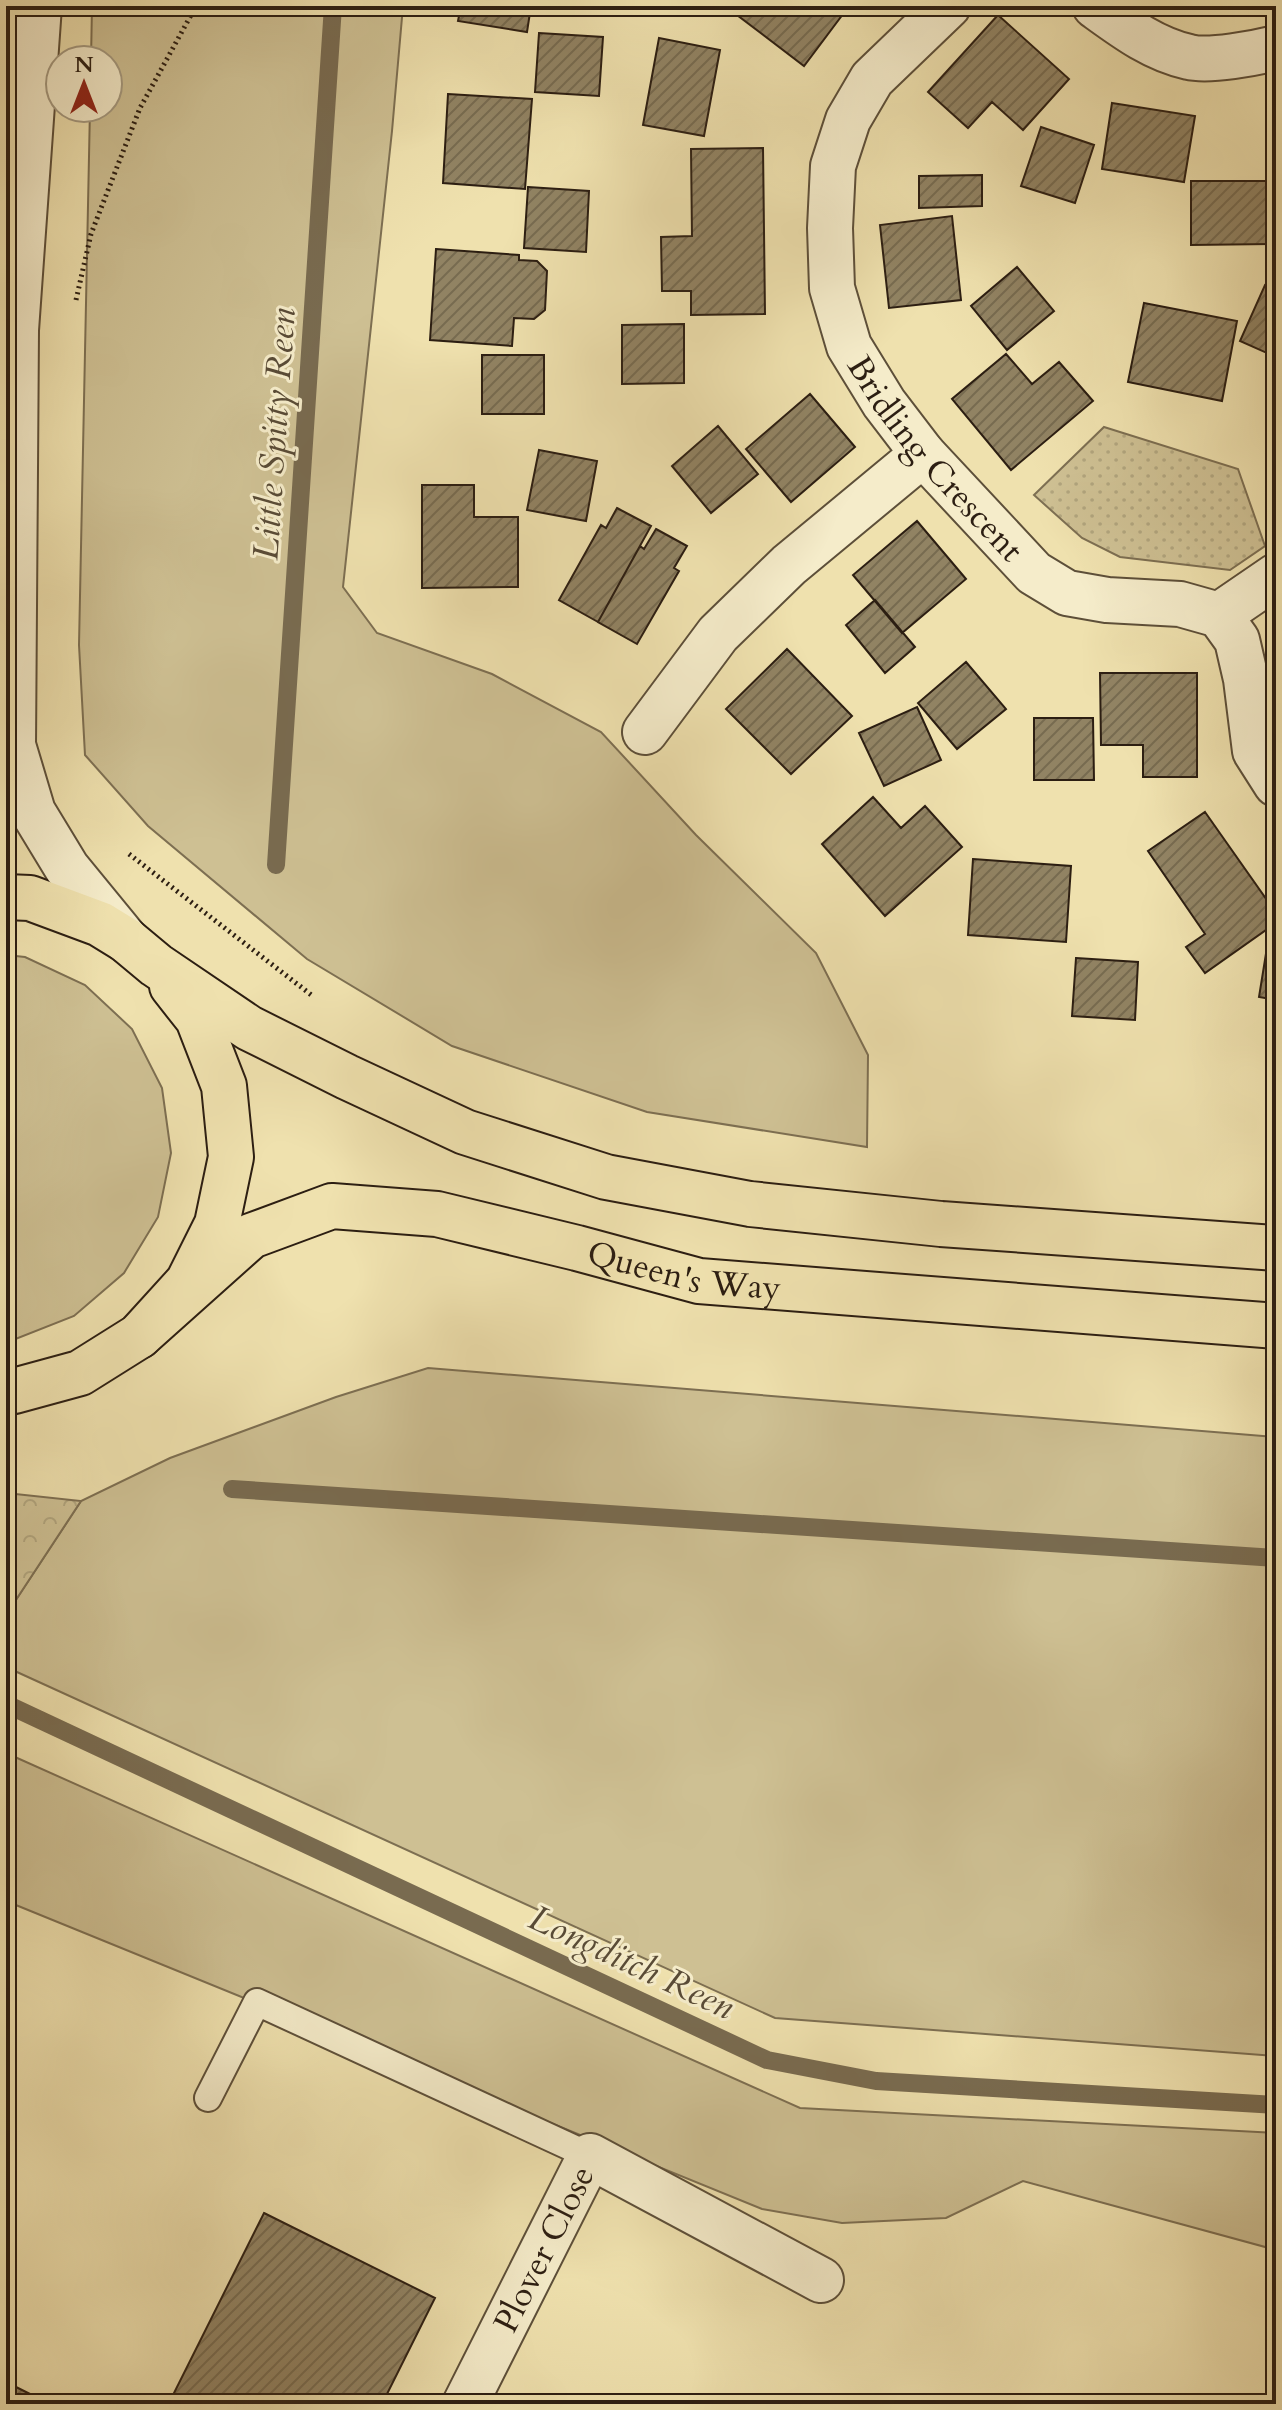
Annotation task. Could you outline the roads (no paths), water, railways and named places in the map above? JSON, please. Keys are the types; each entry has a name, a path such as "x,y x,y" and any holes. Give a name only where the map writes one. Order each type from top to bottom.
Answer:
{"main road":[{"name":"Queen's Way","path":"6,897 30,898 100,924 249,1028 347,1077 465,1132 606,1177 750,1204 941,1224 1276,1248"},
{"name":"Queen's Way","path":"139,1336 188,1282 194,1271 217,1224 231,1157 224,1086 198,1019 141,952"},
{"name":"Queen's Way","path":"6,1391 80,1373 139,1336 251,1236 332,1206 437,1214 699,1281 1276,1326"}],"street":[{"path":"39,6 11,346 13,745 33,812 67,868 141,952"},
{"name":"Bridling Crescent","path":"948,6 872,79 848,120 833,166 830,228 832,288 849,346 884,403 923,454 1034,573 1067,593 1107,600 1180,604 1219,615"},
{"path":"1095,6 1137,37 1190,58 1249,55 1276,48"},
{"path":"645,732 718,634 789,565 923,454"},
{"path":"1276,576 1219,615 1237,640 1246,679 1255,751 1276,784"},
{"name":"Plover Close","path":"465,2404 590,2156 821,2280"}],"lane":[{"path":"208,2098 257,2002 590,2156"}],"waterway":[{"name":"Little Spitty Reen","path":"276,865 333,6"},
{"path":"232,1489 1276,1558"},
{"name":"Longditch Reen","path":"6,1704 767,2060 876,2081 1276,2105"}]}
